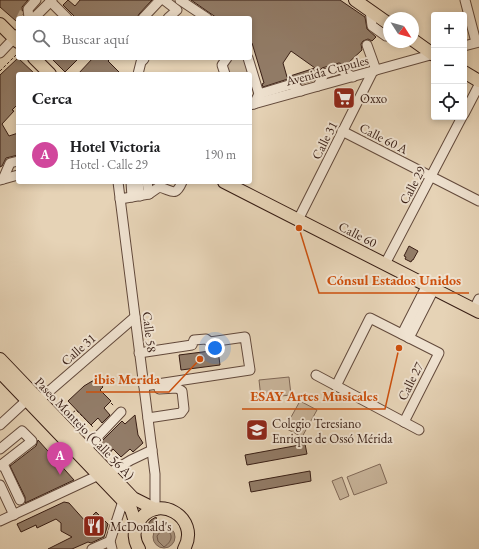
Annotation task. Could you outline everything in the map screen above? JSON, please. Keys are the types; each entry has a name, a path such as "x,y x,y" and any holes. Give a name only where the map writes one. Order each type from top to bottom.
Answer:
{"main road":[{"path":"355,0 383,20"},
{"path":"0,24 16,37"},
{"path":"419,44 431,53"},
{"path":"39,60 48,72"},
{"path":"467,74 479,81"},
{"name":"Calle 60","path":"228,184 431,287 477,307"},
{"name":"Paseo Montejo (Calle 56 A)","path":"0,359 33,400 104,474 133,498 155,509 169,509 180,516 186,526 188,537 186,547"},
{"name":"Paseo Montejo (Calle 56 A)","path":"0,372 86,449 131,509 136,525"},
{"path":"138,549 134,538 136,525 143,515 155,509"}],"street":[{"path":"26,14 36,0"},
{"path":"145,16 160,0"},
{"path":"164,0 177,10 170,16"},
{"path":"180,0 204,16"},
{"path":"465,0 477,42 467,45"},
{"path":"36,16 51,1 66,16"},
{"path":"370,10 372,26 383,34"},
{"path":"0,53 16,39"},
{"path":"367,45 374,71"},
{"name":"Avenida Cupules","path":"252,105 431,56"},
{"path":"138,72 141,60"},
{"path":"224,72 222,65 226,60"},
{"path":"249,60 259,94"},
{"name":"Calle 31","path":"298,220 342,131 374,71"},
{"path":"252,105 259,94 292,84 301,91"},
{"path":"467,108 479,85"},
{"name":"Calle 29","path":"385,264 460,120"},
{"name":"Calle 60 A","path":"342,131 479,201"},
{"path":"2,180 10,163 16,162"},
{"path":"8,169 16,166"},
{"path":"2,180 16,175"},
{"name":"Calle 58","path":"118,184 155,474 155,509"},
{"path":"132,184 140,196"},
{"path":"138,184 140,196"},
{"path":"140,196 146,184"},
{"path":"120,199 140,196 159,187 169,192 176,192 181,184"},
{"path":"336,386 370,318 406,336 431,287"},
{"name":"Calle 31","path":"0,425 135,317"},
{"name":"Calle 27","path":"404,422 439,352 406,336"},
{"path":"139,353 192,345 194,340 206,338 210,342 245,337 250,370 144,388"},
{"path":"316,375 419,430"},
{"path":"144,388 177,388 182,391 184,409 181,413 148,418"},
{"path":"86,449 120,412"},
{"path":"0,450 22,431 32,441 1,465 20,500"},
{"path":"0,522 152,450"},
{"path":"0,484 14,515"},
{"path":"92,549 111,545 124,501"}],"path":[{"path":"0,71 16,55"},
{"path":"69,417 76,410 100,435"}],"shaded area":[{"path":"227,60 246,60 248,72 225,72"},
{"path":"289,377 291,395 261,398 259,380"},
{"path":"300,401 317,410 302,437 285,428"},
{"path":"380,464 387,483 354,495 347,477"},
{"path":"342,477 349,496 340,500 332,481"}],"water":[{"path":"164,526 172,529 175,537 172,545 164,548 156,545 153,537 156,529"}],"building":[{"path":"0,0 28,0 22,7 23,14 21,16 16,16 16,21 0,7"},
{"path":"68,0 75,6 80,0 152,0 138,16 74,16 63,5"},
{"path":"191,0 340,0 365,17 367,29 376,37 372,41 368,39 363,41 361,44 362,50 346,65 339,63 322,68 315,80 301,84 295,79 291,78 263,87 262,84 264,83 252,43 252,16 214,16","holes":["291,51 315,68 287,77 283,63"]},
{"path":"16,60 20,60 33,72 16,72 16,106 12,110 14,111 2,124 9,136 16,134 16,156 6,158 0,167 0,75"},
{"path":"53,60 77,60 65,72"},
{"path":"91,60 109,60 108,61 119,72 80,72"},
{"path":"409,246 418,251 411,262 405,259 406,257 404,256"},
{"path":"218,350 220,365 181,370 179,355"},
{"path":"94,380 97,384 99,382 103,387 100,390 111,401 104,408 110,415 102,423 98,418 91,425 68,401 84,386"},
{"path":"135,415 138,435 143,443 133,452 130,449 121,457 113,449 109,454 99,444 122,421 125,424"},
{"path":"38,440 74,480 25,503 25,497 10,466 36,446"},
{"path":"305,444 307,454 247,465 245,455"},
{"path":"310,471 311,481 251,492 249,482"},
{"path":"64,502 69,503 86,522 96,512 108,524 104,537 72,549 48,549 72,537 61,531 61,523 56,519 37,528 36,525 21,532 17,524"},
{"path":"156,517 158,524 151,532 144,529 151,520"}],"tunnel":[{"path":"18,14 22,16"}],"place":[{"name":"Oxxo","path":"344,98"},
{"name":"Cónsul Estados Unidos","path":"299,228"},
{"name":"ESAY Artes Musicales","path":"399,348"},
{"name":"ibis Merida","path":"200,359"},
{"name":"Colegio Teresiano Enrique de Ossó Mérida","path":"257,430"},
{"name":"Hotel Victoria","path":"60,475"},
{"name":"McDonald's","path":"94,526"}]}
